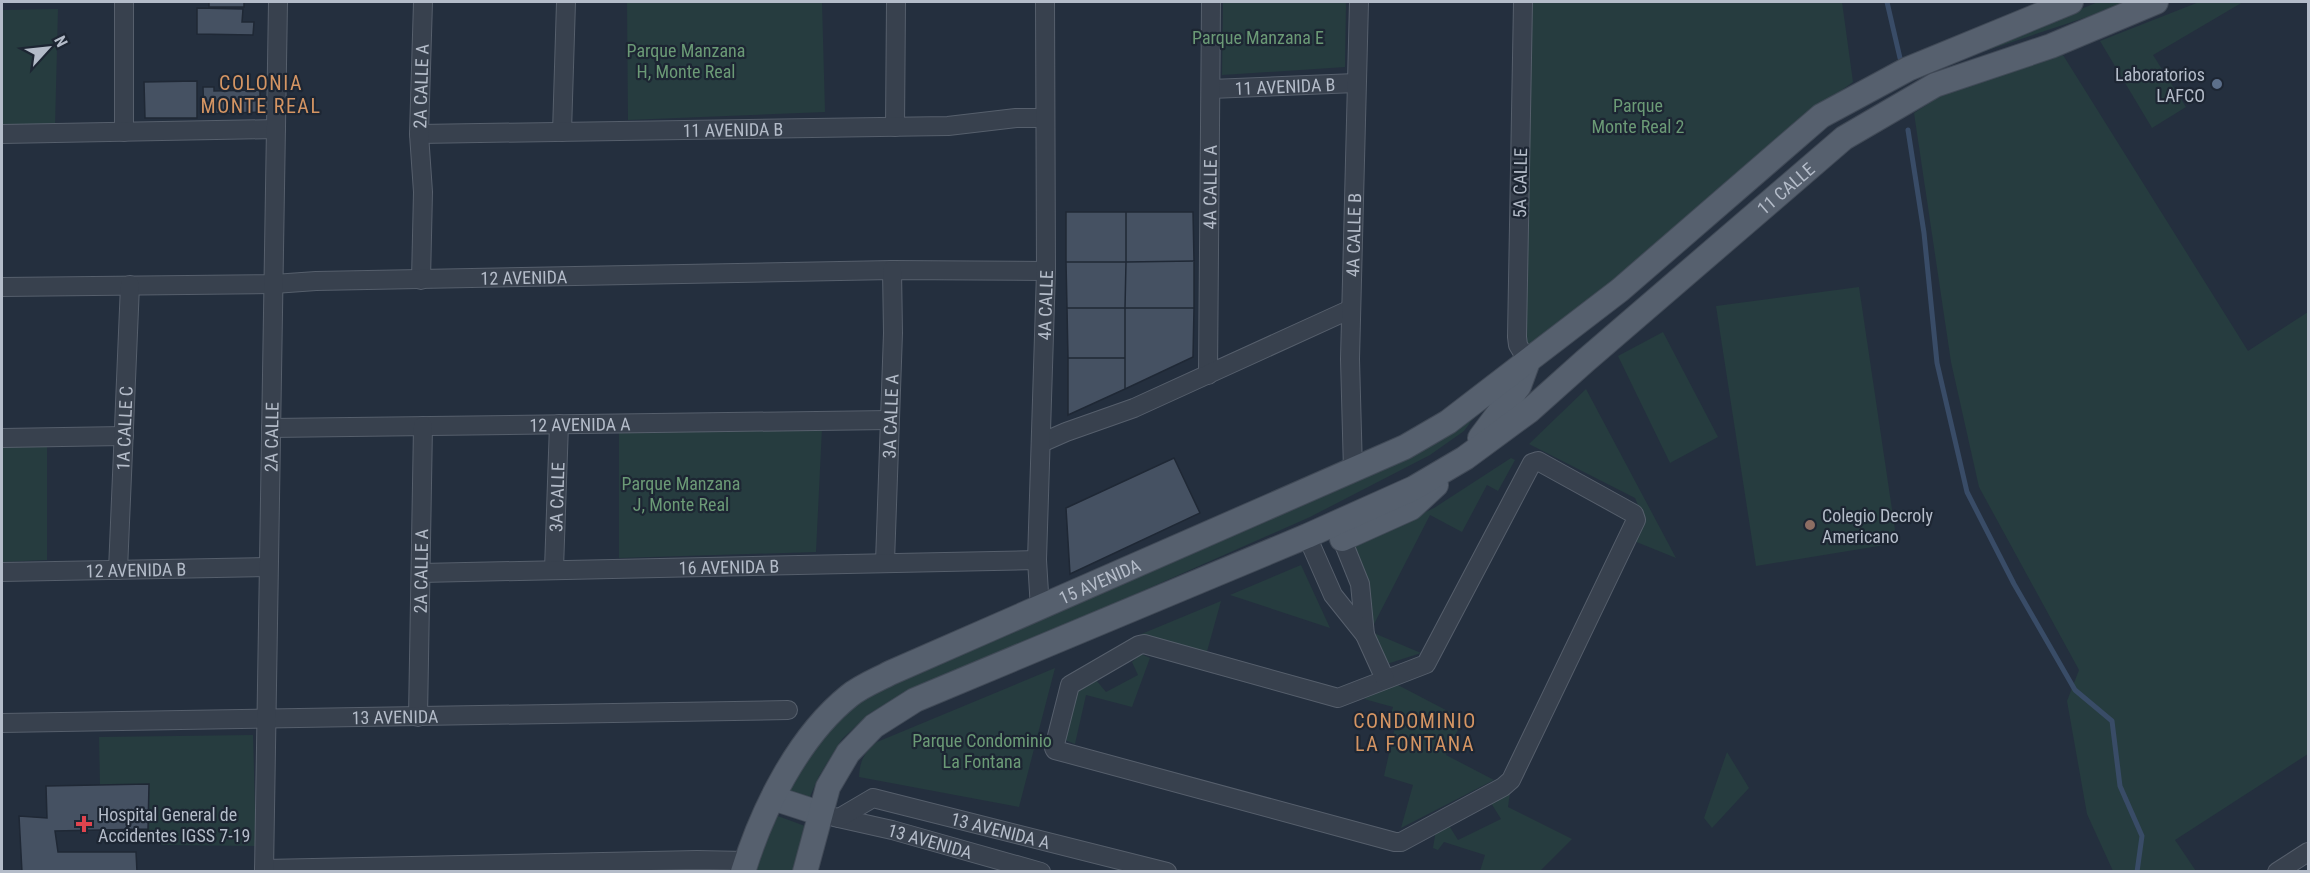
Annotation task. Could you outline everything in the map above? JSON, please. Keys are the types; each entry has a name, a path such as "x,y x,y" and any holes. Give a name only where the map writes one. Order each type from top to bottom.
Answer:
{"main road":[{"name":"11 CALLE","path":"1528,362 1620,290 1821,116 1908,69 2071,2"},
{"name":"11 CALLE","path":"1465,458 1529,411 1844,138 1935,85 2050,46 2156,2"},
{"path":"1465,458 1519,386 1528,362"},
{"name":"15 AVENIDA","path":"745,866 773,798 796,755 832,712 850,695 890,673 1405,447 1448,422 1528,362"},
{"name":"15 AVENIDA","path":"805,872 829,816 828,787 848,753 874,726 915,700 1192,584 1310,544 1339,531 1465,458"},
{"path":"773,798 829,816"}],"street":[{"path":"123,132 124,2"},
{"name":"2A CALLE","path":"264,870 278,2"},
{"name":"2A CALLE A","path":"422,280 423,192 419,134 423,2"},
{"path":"562,132 566,2"},
{"path":"895,127 896,2"},
{"name":"4A CALLE","path":"1040,609 1037,560 1046,271 1045,2"},
{"name":"4A CALLE A","path":"1208,375 1211,2"},
{"name":"4A CALLE B","path":"1353,471 1350,359 1359,2"},
{"name":"5A CALLE","path":"1523,2 1517,337 1518,345 1528,362"},
{"name":"11 AVENIDA B","path":"1211,89 1356,83"},
{"name":"11 AVENIDA B","path":"419,134 948,126 1016,118 1045,118"},
{"path":"2,134 276,129"},
{"name":"12 AVENIDA","path":"2,287 274,284 316,281 892,270 1046,271"},
{"name":"3A CALLE A","path":"885,562 893,333 892,270"},
{"name":"1A CALLE C","path":"118,570 130,285"},
{"path":"1041,443 1134,408 1351,309"},
{"name":"12 AVENIDA A","path":"271,428 889,420"},
{"name":"3A CALLE","path":"554,569 559,424"},
{"name":"2A CALLE A","path":"418,717 423,426"},
{"path":"2,438 124,436"},
{"path":"1538,461 1636,517 1511,780 1503,787 1401,842 1057,751 1054,748 1070,685 1138,645 1144,644 1338,698 1385,679 1430,660 1534,462 1538,461"},
{"path":"1339,531 1360,584 1365,635"},
{"path":"1310,544 1333,595 1365,635 1385,679"},
{"name":"16 AVENIDA B","path":"421,573 1037,560"},
{"name":"12 AVENIDA B","path":"2,572 268,567"},
{"name":"13 AVENIDA","path":"2,723 788,710"},
{"name":"13 AVENIDA A","path":"829,816 873,798 1167,872"},
{"name":"13 AVENIDA","path":"829,816 892,830 1041,872"},
{"path":"2277,872 2308,852"},
{"path":"264,870 745,866"}],"green space":[{"name":"Parque Manzana H, Monte Real","path":"627,2 822,2 825,112 628,120"},
{"name":"Parque Manzana E","path":"1223,2 1346,2 1345,67 1222,75"},
{"name":"Parque Monte Real 2","path":"1525,2 1842,2 1853,82 1816,109 1618,287 1520,354"},
{"path":"2098,2 2126,2 1949,63"},
{"path":"2199,2 2243,2 2153,55 2186,107 2152,128 2100,41"},
{"path":"58,9 55,127 2,129 2,10"},
{"path":"2063,55 2248,351 2308,312 2308,754 2175,840 2196,871 2113,871 2087,814 2067,701 2079,670 1979,487 1951,362 1914,113 1951,89"},
{"path":"1859,287 1897,543 1756,566 1716,306"},
{"path":"1663,332 1718,437 1670,463 1618,356"},
{"path":"1586,389 1676,558 1634,541 1643,517 1635,498 1529,444"},
{"path":"1489,397 1464,431 1430,455 1310,517 1043,635 915,687 870,713 842,739 819,776 809,799 788,793 800,764 852,707 888,685"},
{"name":"Parque Manzana J, Monte Real","path":"822,428 816,552 619,558 619,433"},
{"path":"47,442 47,560 2,562 2,443"},
{"path":"1511,458 1515,460 1498,491 1487,485 1462,532 1430,515 1372,628 1343,551 1434,508"},
{"path":"1301,565 1330,628 1230,595"},
{"path":"1221,601 1206,655 1139,635"},
{"path":"1369,631 1421,653 1390,663 1382,663"},
{"path":"1141,654 1150,658 1132,707 1086,695 1075,744 1065,740 1079,687 1096,680 1106,692 1138,675 1132,662"},
{"name":"Parque Condominio La Fontana","path":"1055,668 1019,807 859,777 864,757 877,742"},
{"path":"1396,684 1463,719 1446,755 1494,780 1401,828 1413,785 1384,776 1395,727 1388,724 1393,707 1364,699"},
{"path":"253,735 256,846 164,845 103,830 148,829 149,785 100,785 99,737"},
{"path":"1727,752 1749,788 1712,828 1704,818"},
{"path":"1510,792 1508,807 1572,839 1540,871 1480,871 1485,855 1444,842 1438,850 1433,848 1436,830 1448,824 1458,840 1501,819 1491,803"},
{"path":"775,815 805,826 794,871 754,872"}],"building":[{"path":"209,2 244,2 244,7 209,7"},
{"path":"197,8 243,9 242,22 254,22 253,35 197,34"},
{"path":"197,81 197,118 145,118 144,82"},
{"path":"203,87 214,87 214,91 260,90 260,112 204,114"},
{"path":"1066,212 1126,212 1126,262 1066,262"},
{"path":"1126,212 1193,212 1194,261 1126,262"},
{"path":"1194,261 1194,308 1125,308 1126,262"},
{"path":"1066,262 1126,262 1125,308 1067,308"},
{"path":"1067,308 1125,308 1125,358 1068,358"},
{"path":"1125,308 1194,308 1193,357 1125,389"},
{"path":"1068,358 1125,358 1125,389 1068,415"},
{"path":"1174,458 1200,513 1070,574 1066,508"},
{"name":"Hospital General de Accidentes IGSS 7-19","path":"149,784 148,829 55,831 58,852 136,852 137,872 22,872 19,816 47,818 46,786"}],"waterway":[{"path":"1887,2 1900,58"},
{"path":"1908,130 1924,233 1937,363 1967,492 2014,584 2075,690 2112,721 2120,786 2142,836 2137,872"}],"place":[{"name":"Laboratorios LAFCO","path":"2217,84"},
{"name":"Colegio Decroly Americano","path":"1810,525"},
{"name":"Hospital General de Accidentes IGSS 7-19","path":"84,824"}],"district":[{"name":"COLONIA MONTE REAL","path":"261,94"},
{"name":"CONDOMINIO LA FONTANA","path":"1415,732"}]}
